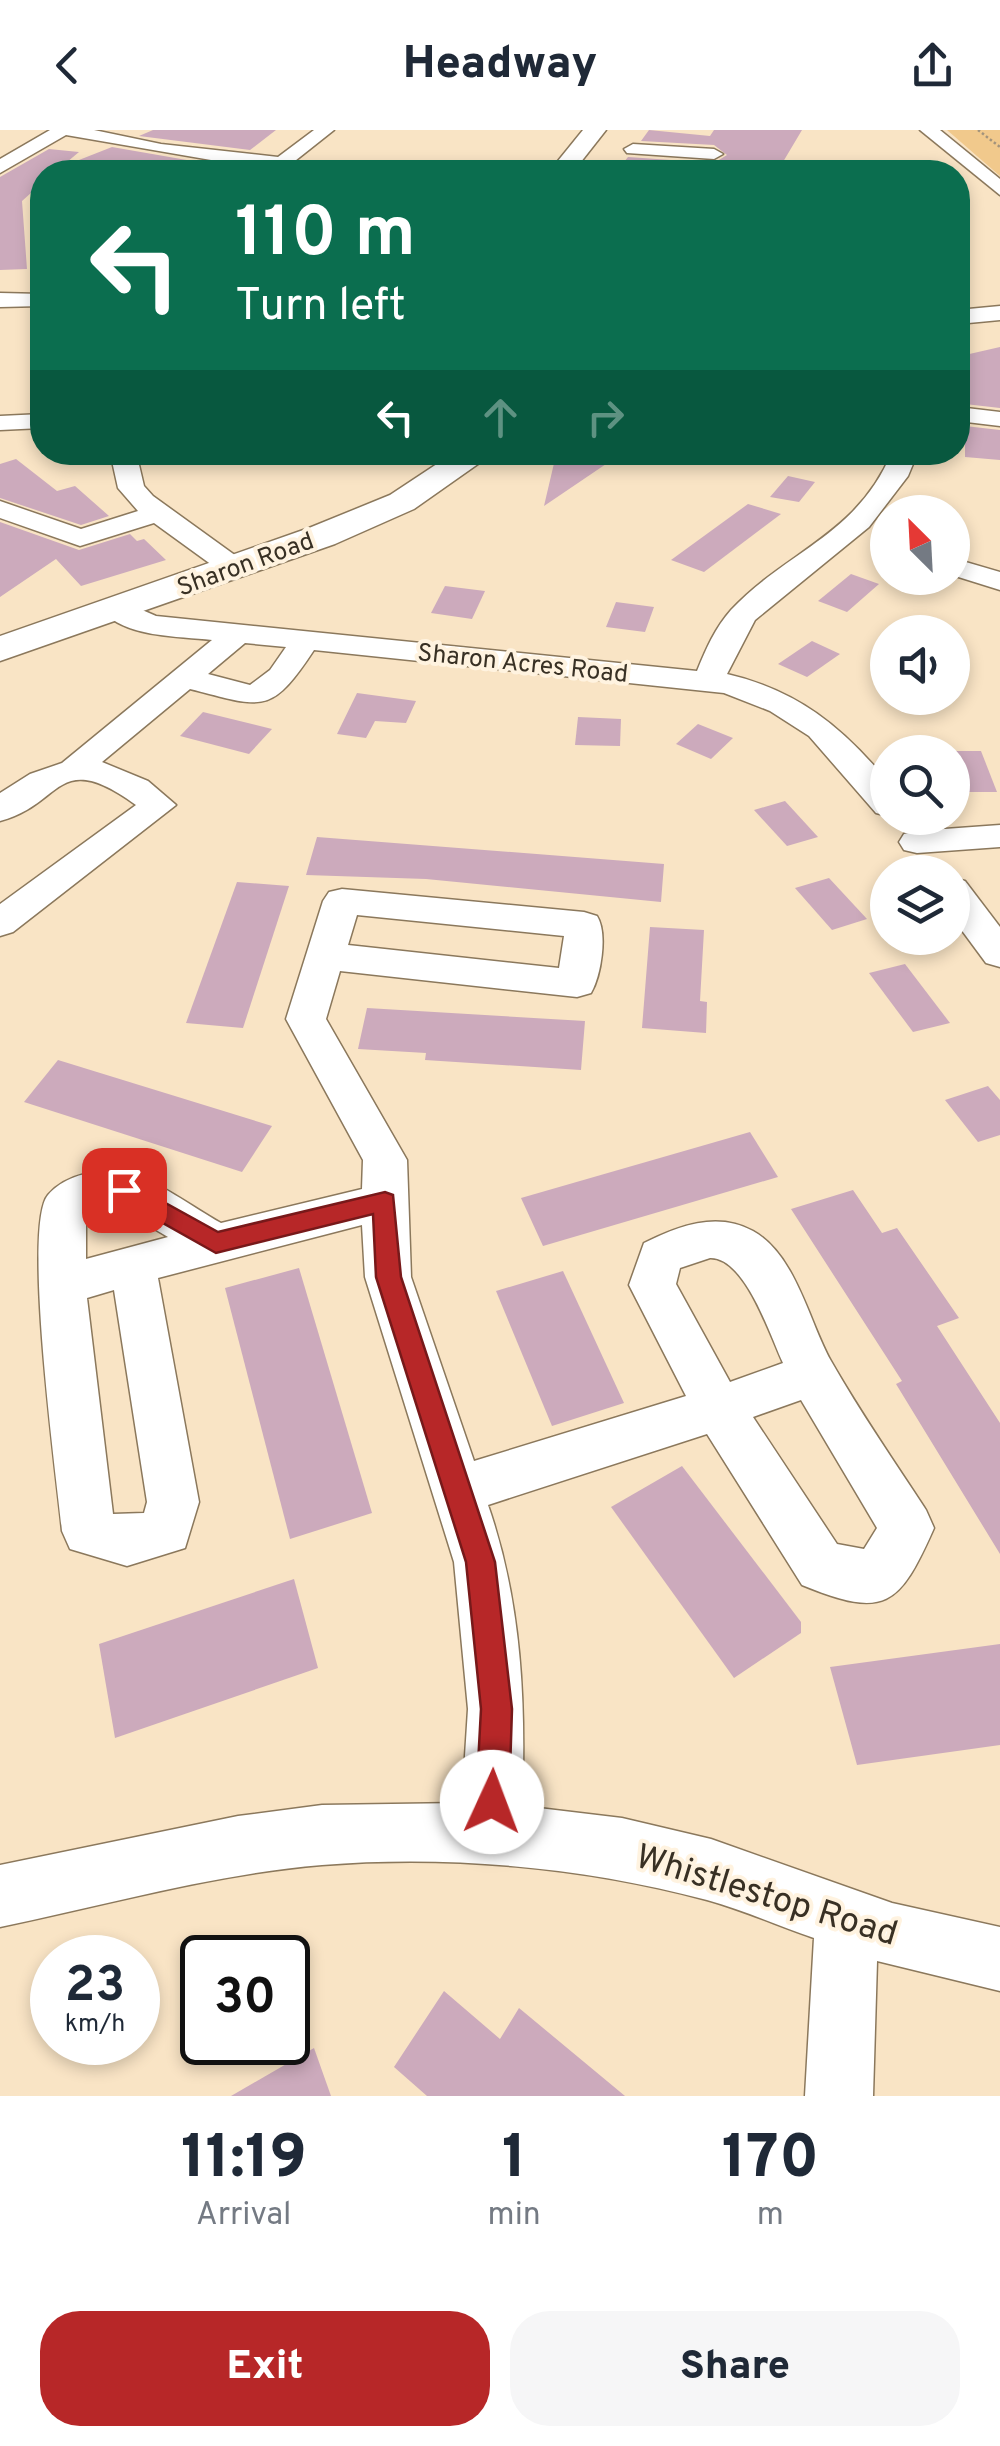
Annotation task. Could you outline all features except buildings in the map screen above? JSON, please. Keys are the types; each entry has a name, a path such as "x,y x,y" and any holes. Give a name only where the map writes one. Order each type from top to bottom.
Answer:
{"main road":[{"path":"571,160 595,130"},
{"name":"Sharon Road","path":"0,649 386,510 458,465"}],"street":[{"path":"0,168 65,130 225,160"},
{"path":"287,160 326,130"},
{"path":"699,130 714,160"},
{"path":"929,130 965,160"},
{"path":"633,150 697,160"},
{"path":"970,164 1000,189"},
{"path":"0,300 30,300"},
{"path":"970,316 1000,313"},
{"path":"970,415 1000,418"},
{"path":"0,423 30,422"},
{"path":"127,465 131,488 158,513 233,567"},
{"path":"708,681 729,633 744,614 860,535 899,465"},
{"path":"0,509 80,538 158,513"},
{"path":"970,572 1000,581"},
{"name":"Sharon Acres Road","path":"116,609 150,624 708,681 765,696 817,723 870,784"},
{"path":"75,768 239,633"},
{"path":"184,678 256,696 281,676 306,640"},
{"path":"0,810 30,787 82,766 143,792 159,805 0,923"},
{"path":"970,834 1000,836"},
{"path":"911,835 927,855"},
{"path":"326,956 577,983 584,925 342,901 306,1019 385,1181 388,1277 481,1562 492,1632 497,1709 491,1832"},
{"path":"970,914 1000,954"},
{"path":"62,1286 216,1243 385,1181"},
{"path":"133,1266 173,1502 166,1530 138,1541 116,1544 89,1531 62,1286 64,1207 91,1189 124,1190 216,1243"},
{"path":"729,1240 755,1257 812,1374 907,1528 877,1578 821,1567 718,1408 652,1286 660,1256 688,1243 729,1240"},
{"path":"460,1490 812,1374"},
{"name":"Whistlestop Road","path":"0,1896 238,1847 322,1835 491,1832 622,1849 712,1870 847,1920 1000,1959"},
{"path":"839,2096 847,1920"}],"path":[{"path":"978,130 1000,146"}],"shaded area":[{"path":"947,130 1000,130 1000,176"}],"route":[{"path":"124,1190 216,1243 385,1202 388,1277 481,1562 492,1632 497,1709 492,1802"}]}
